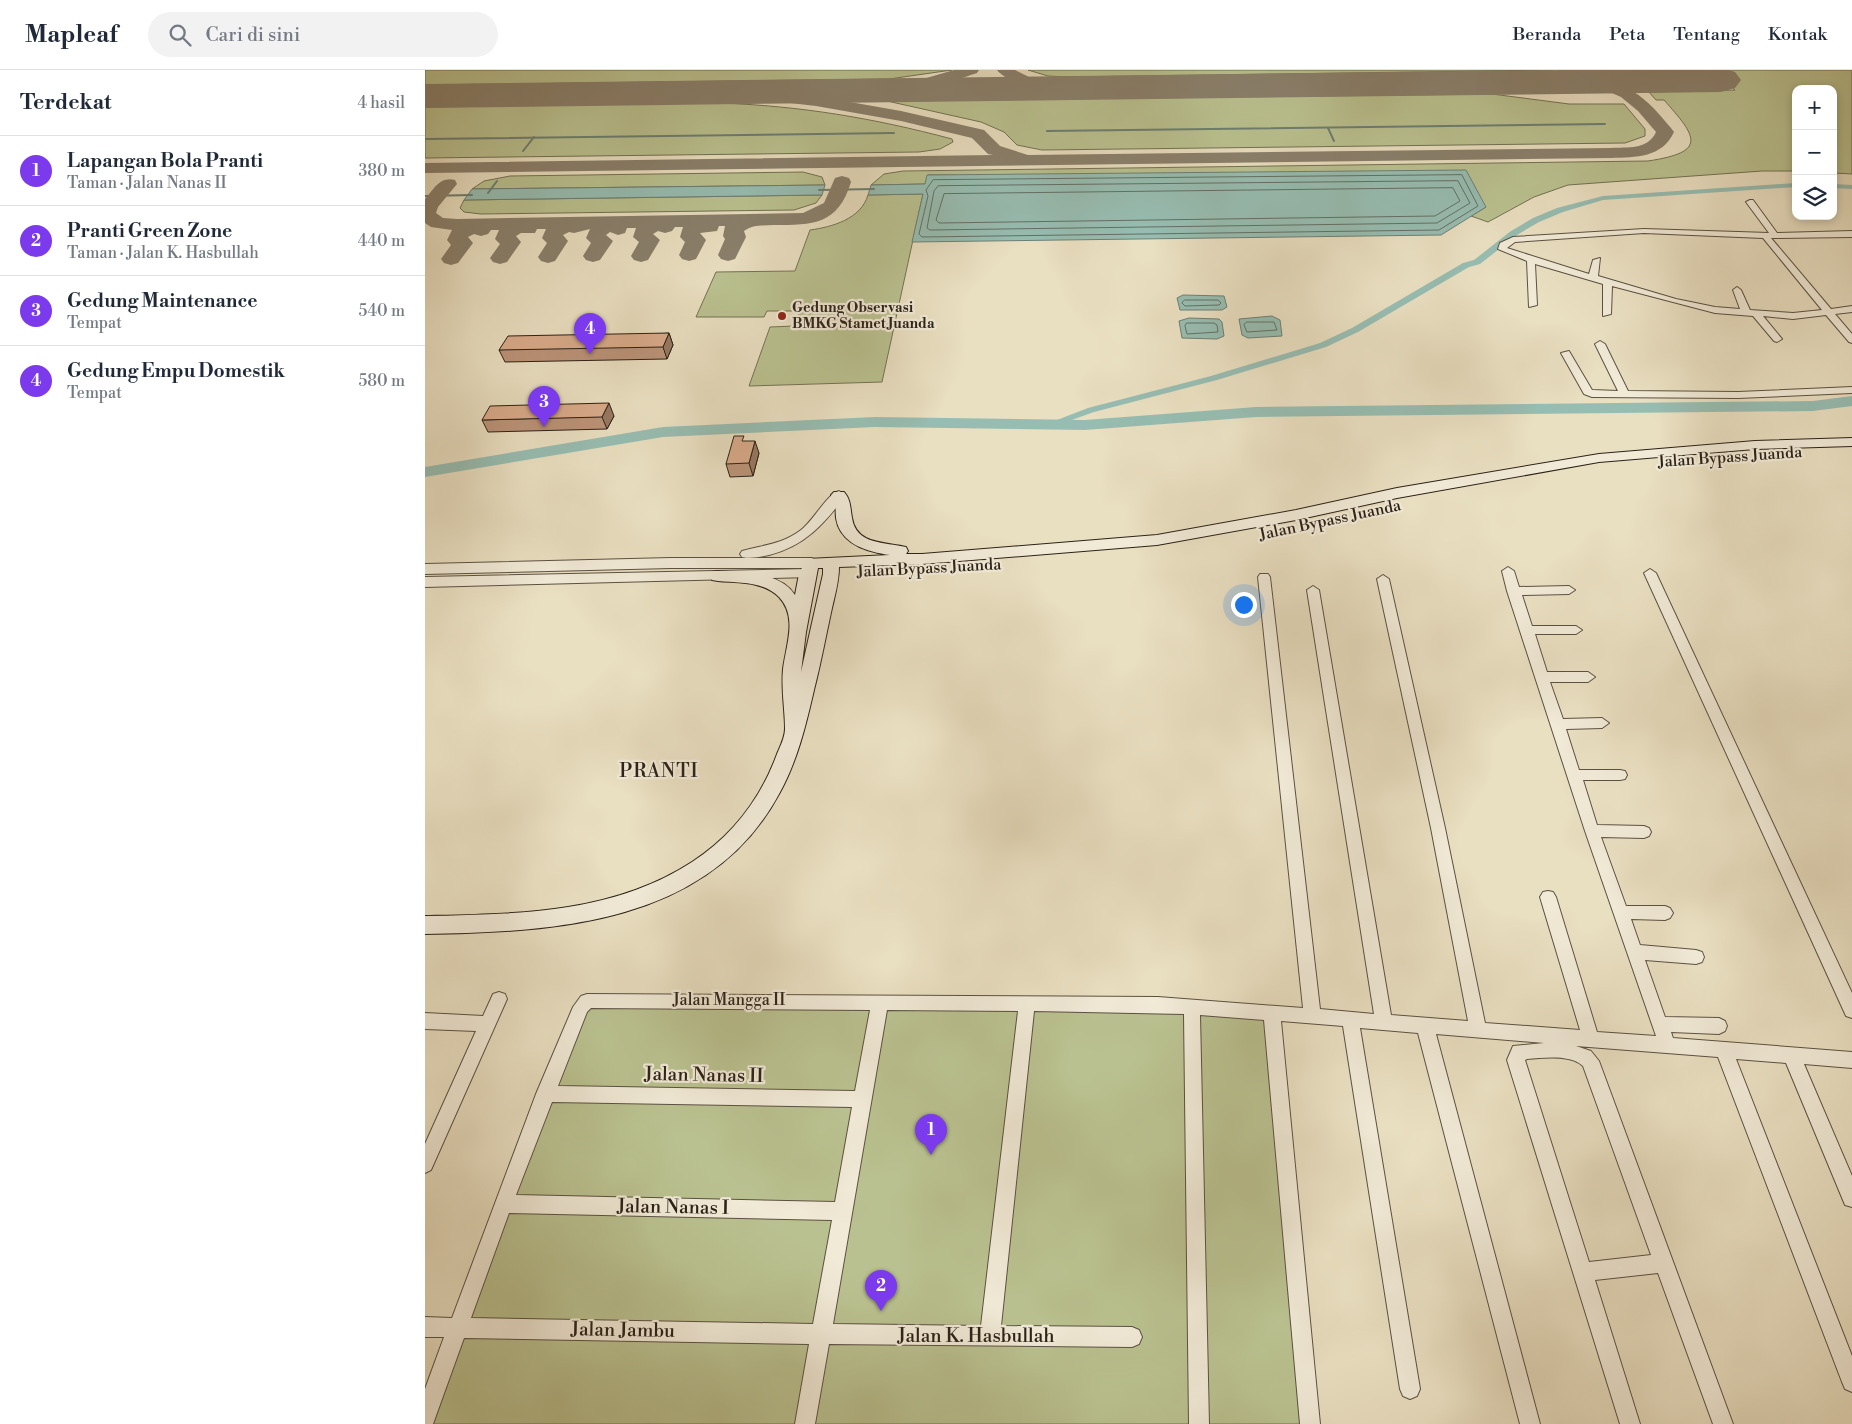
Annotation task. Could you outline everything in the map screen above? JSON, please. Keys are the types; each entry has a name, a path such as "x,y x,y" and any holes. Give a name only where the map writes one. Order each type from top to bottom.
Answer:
{"main road":[{"name":"Jalan Bypass Juanda","path":"810,569 1069,560 1155,552 1217,544 1431,498 1613,467 1714,453 1852,442"},
{"name":"Jalan Bypass Juanda","path":"831,568 922,559 1111,546 1198,535 1397,492 1599,458 1852,450"},
{"path":"839,495 843,501 845,526 852,536 873,547 908,552 922,559"},
{"path":"425,925 547,920 584,916 621,906 688,876 723,850 750,823 780,773 794,729 831,568"},
{"path":"794,729 789,705 799,620 810,569"},
{"path":"717,576 759,581 781,588 788,594 799,620"}],"street":[{"path":"1750,202 1775,236"},
{"path":"1852,234 1765,236 1660,231 1596,233 1510,241 1503,245 1502,249 1508,253 1531,260 1693,306 1752,315 1793,316 1852,310"},
{"path":"1765,236 1852,340"},
{"path":"1503,263 1508,253"},
{"path":"1531,260 1532,305"},
{"path":"1593,277 1597,260"},
{"path":"1606,314 1608,282"},
{"path":"1737,290 1752,315 1777,339"},
{"path":"1600,344 1625,394"},
{"path":"1566,353 1589,393 1738,395 1852,390"},
{"path":"671,563 761,553 785,546 800,538 816,525 832,501 839,495"},
{"path":"425,569 671,563 810,569"},
{"path":"425,582 717,576 810,569"},
{"path":"1508,571 1592,831 1636,952 1667,1045"},
{"path":"1650,573 1852,1011"},
{"path":"1264,577 1312,1016"},
{"path":"1383,578 1439,828 1478,1030"},
{"path":"1313,590 1384,1023"},
{"path":"1513,591 1569,590"},
{"path":"1528,630 1576,630"},
{"path":"1542,677 1589,677"},
{"path":"1558,724 1603,723"},
{"path":"1575,775 1620,775"},
{"path":"1592,831 1644,832"},
{"path":"1548,898 1591,1039"},
{"path":"1621,912 1665,913"},
{"path":"1636,952 1696,957"},
{"path":"425,1164 499,999"},
{"name":"Jalan Mangga II","path":"545,1094 581,1007 590,1000 1157,1004 1478,1030 1537,1042 1561,1044"},
{"path":"805,1424 880,1001"},
{"path":"990,1336 1027,1002"},
{"path":"1192,1006 1199,1424"},
{"path":"1272,1013 1310,1424"},
{"path":"1350,1020 1410,1389"},
{"path":"425,1021 487,1024"},
{"path":"1661,1024 1719,1026"},
{"path":"1425,1026 1530,1424"},
{"path":"1561,1044 1591,1039 1852,1060"},
{"path":"1537,1042 1519,1052 1516,1060 1630,1424"},
{"path":"1561,1044 1582,1053 1590,1060 1723,1424"},
{"path":"1724,1050 1852,1382"},
{"path":"1792,1056 1852,1198"},
{"path":"425,1417 545,1094"},
{"name":"Jalan Nanas II","path":"545,1094 863,1098"},
{"name":"Jalan Nanas I","path":"503,1204 843,1210"},
{"path":"1582,1272 1665,1263"},
{"name":"Jalan Jambu","path":"425,1327 821,1334"},
{"name":"Jalan K. Hasbullah","path":"821,1334 1132,1337"}],"green space":[{"path":"425,70 952,70 889,79 425,85"},
{"path":"1028,70 1553,70 1068,77 1048,76"},
{"path":"1637,70 1852,70 1852,174 1837,173 1837,85 1792,85 1792,171 1762,171 1568,185 1534,197 1488,222 1471,216 1486,207 950,175 928,175 925,184 871,185 884,174 903,171 1648,161 1680,153 1688,148 1691,141 1684,124 1664,100 1656,100 1649,92 1735,90 1716,71"},
{"path":"1492,94 1569,104 1624,104 1645,129 1645,136 1625,143 1042,150 1017,145 1004,132 981,122 887,101"},
{"path":"720,103 779,107 837,114 952,139 953,142 940,149 919,152 425,158 425,107"},
{"path":"803,172 822,177 825,185 472,189 484,181 510,176"},
{"path":"923,194 882,382 749,386 770,327 794,326 800,311 767,311 764,317 696,317 716,272 795,271 810,230 836,224 852,216 859,210 868,195"},
{"path":"822,195 816,203 794,210 481,214 464,212 460,208 464,200"},
{"path":"585,1003 1272,1014 1308,1424 425,1424 425,1419"}],"water":[{"path":"1466,170 1486,207 1441,235 912,242 923,194 868,195 871,185 925,184 927,175"},
{"path":"825,185 822,195 464,200 472,189"},
{"path":"1183,295 1224,296 1227,307 1222,310 1180,310 1177,298"},
{"path":"1272,316 1280,320 1282,336 1248,338 1242,335 1239,319"},
{"path":"1189,318 1219,319 1222,322 1224,336 1217,339 1182,338 1179,321"}],"building":[{"path":"669,333 663,347 499,350 508,336"},
{"path":"609,403 602,417 482,420 490,406"},
{"path":"734,436 744,436 742,441 755,441 749,463 726,464"}],"waterway":[{"path":"1047,131 1605,124"},
{"path":"1328,128 1334,141"},
{"path":"534,138 894,133"},
{"path":"425,139 534,138"},
{"path":"523,151 534,138"},
{"path":"488,193 497,181"},
{"path":"1049,425 1091,410 1214,378 1323,345 1355,330 1466,265 1477,262 1514,233 1536,220 1560,210 1603,198 1792,185"},
{"path":"1837,186 1852,187"},
{"path":"819,190 874,189"},
{"path":"425,196 472,195"},
{"path":"425,472 663,432 875,422 1085,425 1256,412 1813,406 1852,401"}],"taxiway":[{"path":"888,90 918,86 971,70"},
{"path":"1005,70 1028,82 1045,86 1071,88"},
{"path":"425,168 1611,153 1643,150 1657,145 1662,139 1665,132 1644,107 1627,93 1606,86 1573,82"},
{"path":"726,92 816,101 901,116 978,134 994,150 1021,158"},
{"path":"747,220 805,219 821,214 834,203 842,182"},
{"path":"448,184 429,206 426,215 438,223 457,225 570,223"},
{"path":"613,222 747,220"},
{"path":"728,255 736,237 733,236 734,228 747,220"},
{"path":"689,255 696,240 690,237 690,231 705,221 710,227"},
{"path":"570,223 612,222"},
{"path":"593,256 603,241 596,238 597,232 612,222"},
{"path":"613,222 618,229"},
{"path":"641,256 650,240 643,237 644,231 659,222 665,227"},
{"path":"548,257 558,241 552,238 554,232 570,223"},
{"path":"570,223 574,227"},
{"path":"500,258 511,242 505,239 507,233 523,224 528,229"},
{"path":"451,259 463,243 457,240 459,234 476,225 481,230"}],"runway":[{"path":"425,96 1721,80"}],"place":[{"name":"Gedung Observasi BMKG Stamet Juanda","path":"782,316"},
{"name":"Gedung Empu Domestik","path":"590,354"},
{"name":"Gedung Maintenance","path":"544,427"},
{"name":"Lapangan Bola Pranti","path":"931,1155"},
{"name":"Pranti Green Zone","path":"881,1311"}],"district":[{"name":"PRANTI","path":"659,771"}]}
